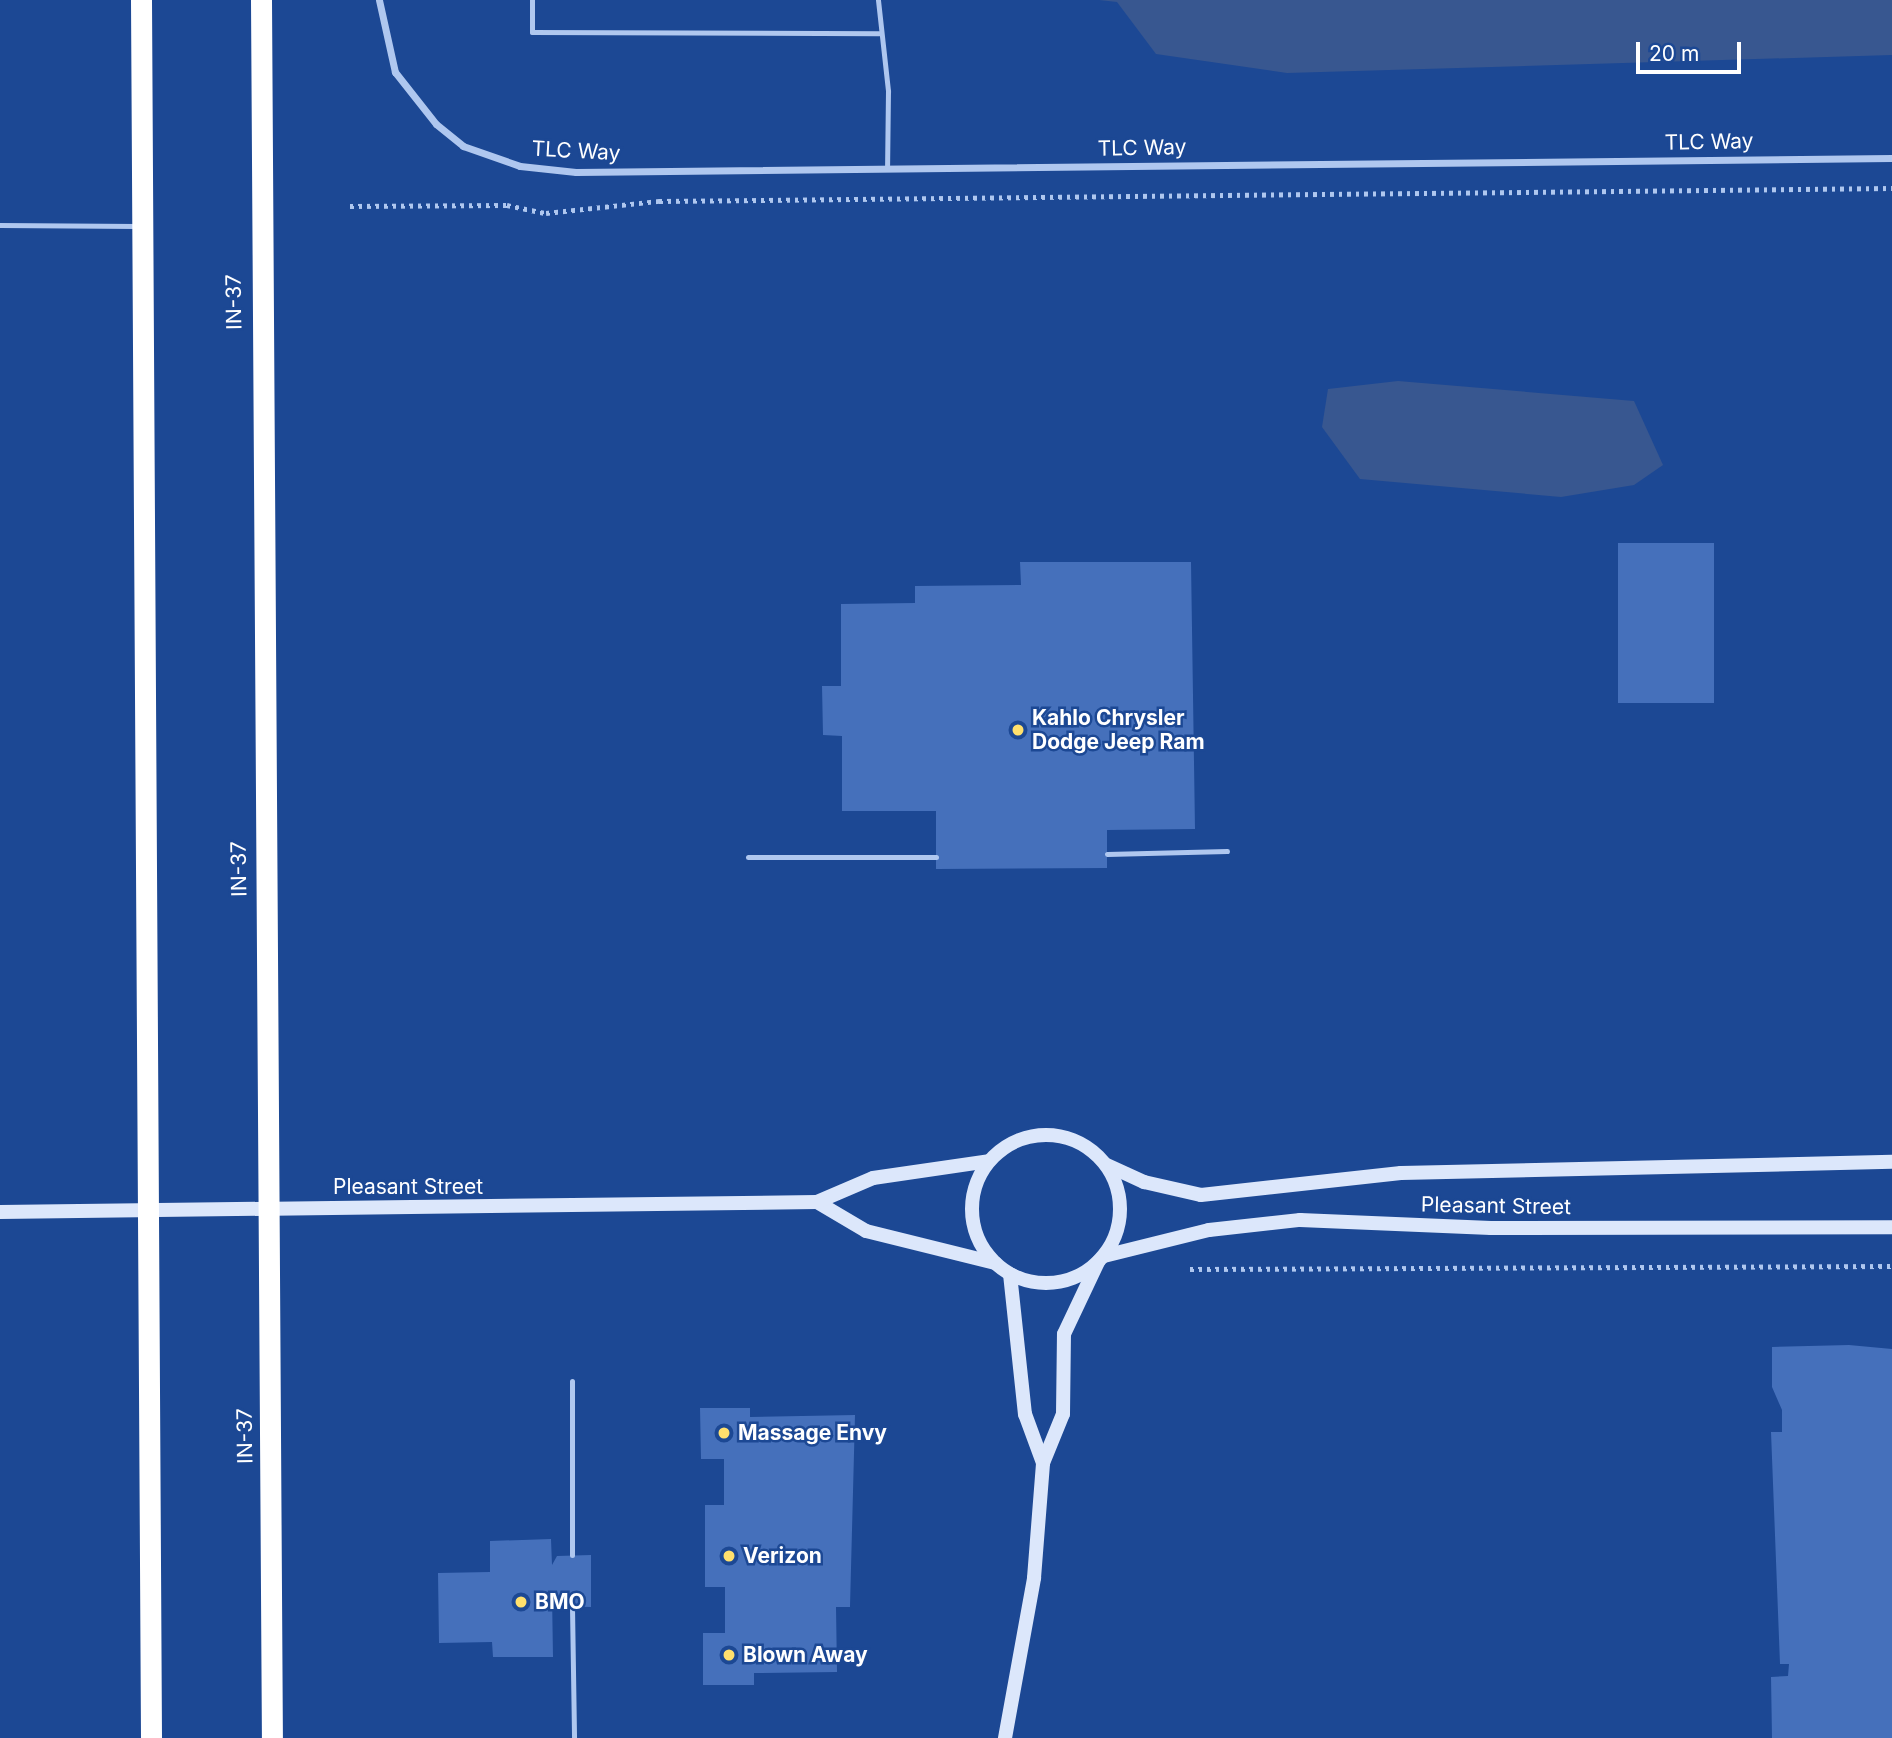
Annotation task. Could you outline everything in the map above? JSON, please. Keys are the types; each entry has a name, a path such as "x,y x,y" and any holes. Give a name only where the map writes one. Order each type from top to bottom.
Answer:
{"highway":[{"path":"141,0 138,226 151,1738"},
{"name":"IN-37","path":"261,0 272,1738"}],"street":[{"name":"TLC Way","path":"379,0 395,72 413,102 463,146 520,166 576,172 1892,158"},
{"path":"995,1263 972,1213 973,1194 989,1161 1020,1139 1059,1135 1107,1165 1121,1202 1115,1239 1101,1259 1063,1334 1063,1414 1043,1463 1034,1578 1005,1738"},
{"name":"Pleasant Street","path":"0,1212 817,1202 873,1178 989,1161"},
{"name":"Pleasant Street","path":"1107,1165 1144,1182 1202,1195 1455,1170 1892,1162"},
{"path":"817,1202 866,1231 995,1263 1010,1274 1065,1281 1101,1259"},
{"name":"Pleasant Street","path":"1101,1259 1209,1230 1300,1220 1603,1230 1892,1227"},
{"path":"1010,1274 1025,1414 1043,1463"}],"lane":[{"path":"532,0 532,32 879,33"},
{"path":"878,0 879,33 888,91 887,169"},
{"path":"0,225 138,226"},
{"path":"1107,854 1227,851"},
{"path":"748,857 936,857"},
{"path":"572,1381 572,1555"},
{"path":"572,1607 574,1738"}],"path":[{"path":"350,206 507,205 546,213 659,201 1892,188"},
{"path":"1190,1269 1892,1266"}],"water":[{"path":"1099,0 1892,0 1892,55 1287,73 1156,54 1117,2"},
{"path":"1398,381 1634,401 1663,465 1634,485 1561,497 1360,479 1322,427 1328,389"}],"building":[{"path":"1618,543 1714,543 1714,703 1618,703"},
{"path":"1020,562 1191,562 1195,829 1107,830 1107,868 936,869 936,811 842,811 842,736 823,735 822,686 841,686 841,604 915,603 915,586 1021,585"},
{"path":"1849,1345 1892,1349 1892,1738 1772,1738 1771,1677 1788,1676 1789,1664 1780,1664 1771,1432 1782,1432 1782,1410 1772,1387 1772,1347"},
{"path":"700,1408 750,1408 750,1417 855,1415 850,1607 836,1607 837,1672 754,1673 754,1685 703,1685 703,1633 725,1633 725,1587 705,1587 705,1505 724,1505 724,1459 701,1459"},
{"path":"551,1539 552,1565 557,1556 591,1555 591,1607 557,1606 552,1594 553,1657 493,1657 492,1642 439,1643 438,1573 490,1572 490,1541"}],"place":[{"name":"Kahlo Chrysler Dodge Jeep Ram","path":"1018,730"},
{"name":"Massage Envy","path":"724,1433"},
{"name":"Verizon","path":"729,1556"},
{"name":"BMO","path":"521,1602"},
{"name":"Blown Away","path":"729,1655"}]}
